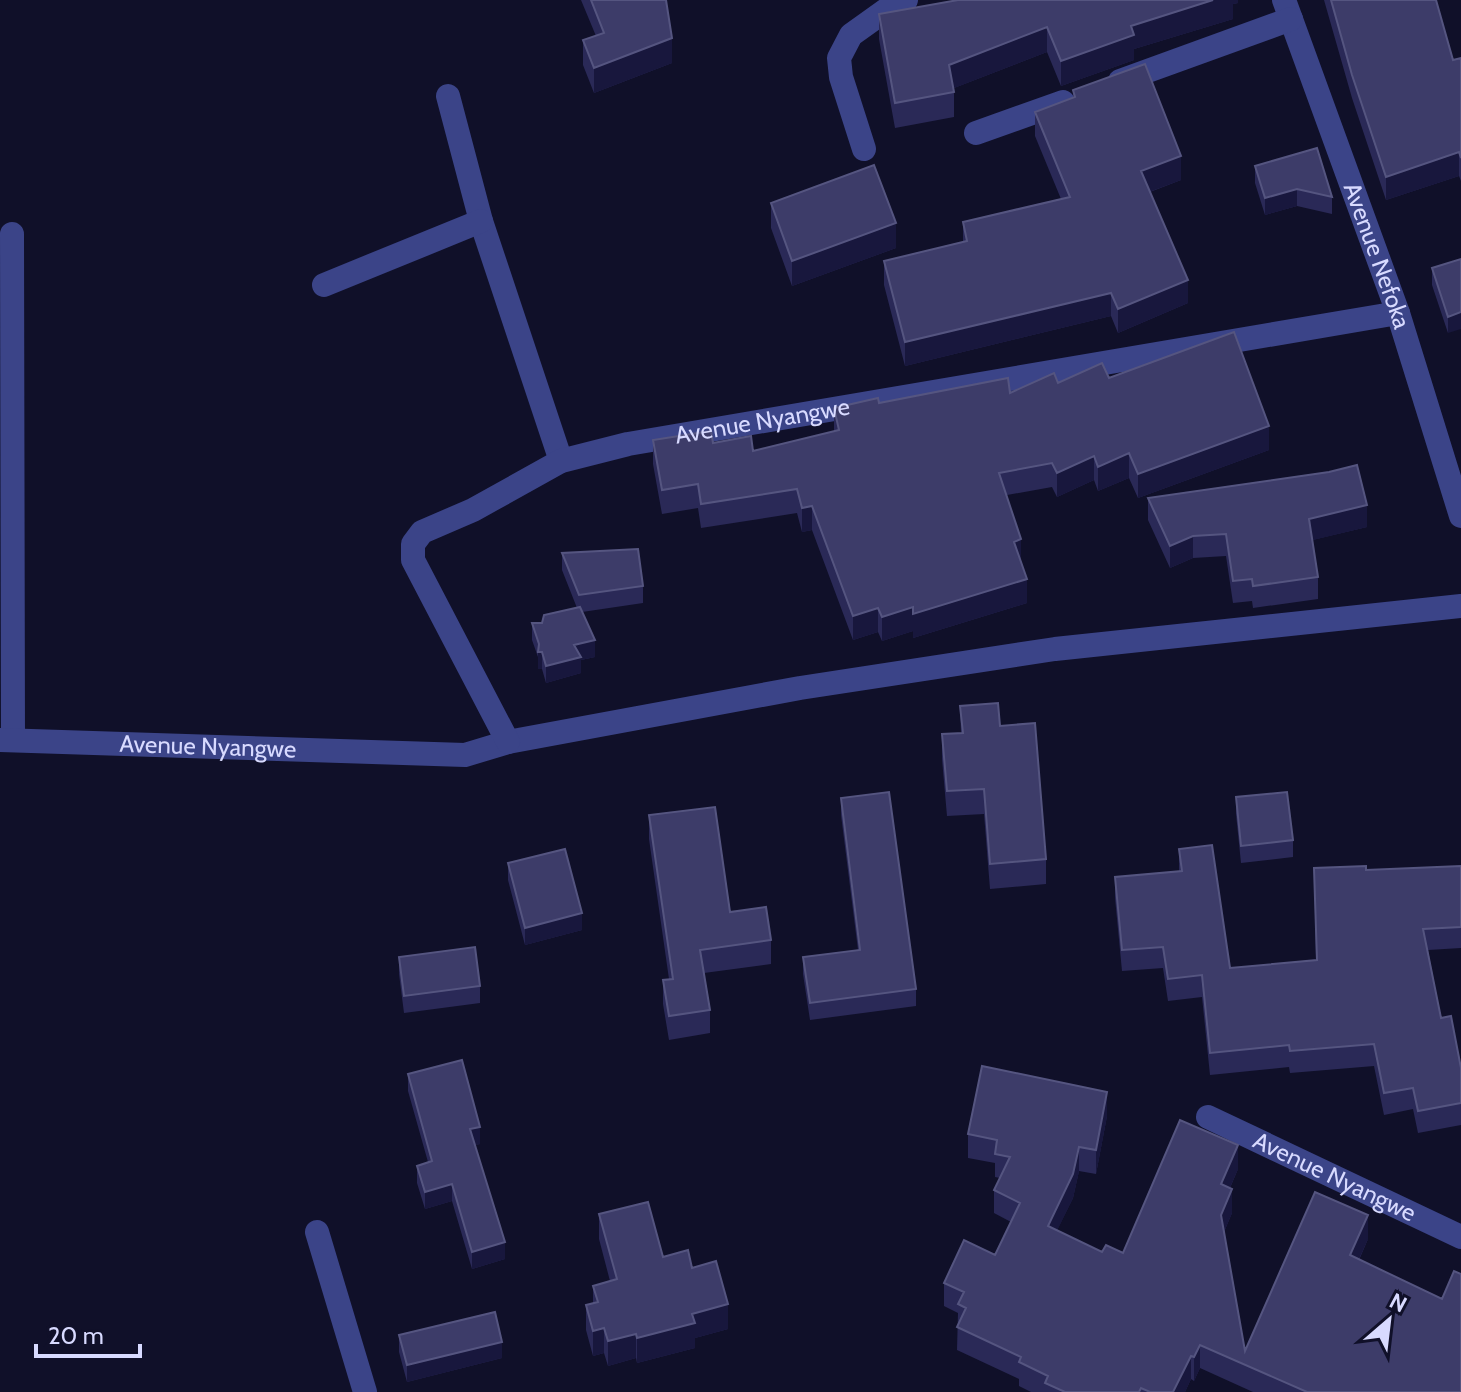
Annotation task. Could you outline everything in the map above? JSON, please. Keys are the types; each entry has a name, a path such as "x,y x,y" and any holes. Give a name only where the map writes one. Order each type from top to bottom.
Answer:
{"street":[{"path":"864,149 841,77 839,58 851,35 893,5 906,0"},
{"path":"976,133 1089,92 1287,10"},
{"name":"Avenue Nefoka","path":"1287,10 1398,313 1461,516"},
{"path":"448,96 481,221 561,461"},
{"path":"324,285 481,221"},
{"path":"6,740 12,234"},
{"name":"Avenue Nyangwe","path":"508,742 413,560 413,544 422,532 473,510 561,461 643,441 1398,313"},
{"name":"Avenue Nyangwe","path":"6,740 465,755 508,742 800,688 1055,649 1461,606"},
{"name":"Avenue Nyangwe","path":"1208,1117 1461,1237"},
{"path":"317,1232 365,1392"}],"building":[{"path":"591,0 666,0 672,38 594,68 583,40 604,33"},
{"path":"958,0 1213,0 1131,26 1134,35 1061,61 1047,27 949,65 954,92 895,103 879,14"},
{"path":"1331,0 1436,0 1453,60 1461,58 1461,158 1459,152 1386,177"},
{"path":"1145,64 1181,156 1141,171 1188,280 1118,309 1111,293 905,342 884,261 967,241 963,222 1070,197 1035,112 1075,97 1073,90"},
{"path":"1317,148 1332,197 1297,189 1265,198 1255,166"},
{"path":"874,165 896,223 792,261 771,203"},
{"path":"1461,259 1461,312 1448,317 1432,268"},
{"path":"1234,332 1269,426 1138,474 1129,453 1098,467 1094,456 1057,473 1052,463 999,473 1021,539 1014,542 1027,579 913,614 913,607 882,617 878,608 853,616 812,506 802,508 797,489 701,504 698,484 662,490 653,440 711,431 713,443 751,436 753,451 839,430 834,408 878,398 879,403 1008,378 1010,393 1054,373 1058,383 1102,363 1109,378"},
{"path":"1357,465 1367,505 1309,519 1318,577 1253,586 1252,579 1233,581 1226,534 1193,536 1170,546 1148,498 1329,472"},
{"path":"638,549 643,586 579,595 562,553"},
{"path":"580,607 595,640 574,645 581,657 546,666 542,652 538,652 539,644 532,623 542,623 544,615"},
{"path":"998,703 1000,726 1035,723 1046,859 990,864 984,789 947,791 942,734 963,733 960,706"},
{"path":"889,792 916,989 810,1003 803,957 860,950 841,798"},
{"path":"1287,792 1293,840 1241,846 1236,797"},
{"path":"715,807 730,912 766,907 771,940 700,950 710,1010 669,1016 663,980 673,979 649,815"},
{"path":"1212,845 1230,968 1317,960 1314,868 1366,866 1366,870 1461,866 1461,927 1423,929 1441,1018 1451,1016 1461,1068 1461,1103 1418,1111 1413,1088 1384,1093 1374,1044 1290,1051 1289,1045 1210,1053 1202,975 1168,979 1163,947 1122,950 1115,877 1182,871 1179,849"},
{"path":"565,849 582,913 525,928 508,863"},
{"path":"475,947 480,986 404,996 399,957"},
{"path":"462,1060 480,1127 470,1129 505,1242 472,1252 452,1184 425,1192 417,1166 432,1161 408,1074"},
{"path":"982,1066 1107,1092 1096,1150 1079,1147 1073,1174 1048,1226 1102,1252 1106,1245 1123,1253 1180,1120 1238,1145 1221,1184 1232,1189 1221,1215 1245,1351 1315,1192 1368,1215 1350,1255 1442,1299 1454,1271 1461,1274 1461,1392 1307,1392 1200,1345 1173,1392 1150,1392 1141,1388 1139,1392 1065,1392 1045,1383 1048,1376 1019,1362 1021,1357 957,1327 966,1308 958,1304 964,1292 944,1283 964,1240 995,1255 1020,1203 994,1190 1010,1157 995,1154 997,1140 968,1134"},
{"path":"648,1202 663,1257 688,1250 692,1268 716,1261 728,1304 692,1314 695,1323 637,1338 636,1334 608,1341 604,1328 593,1331 586,1305 598,1302 593,1286 617,1279 599,1214"},
{"path":"495,1312 502,1342 407,1365 399,1335"}]}
